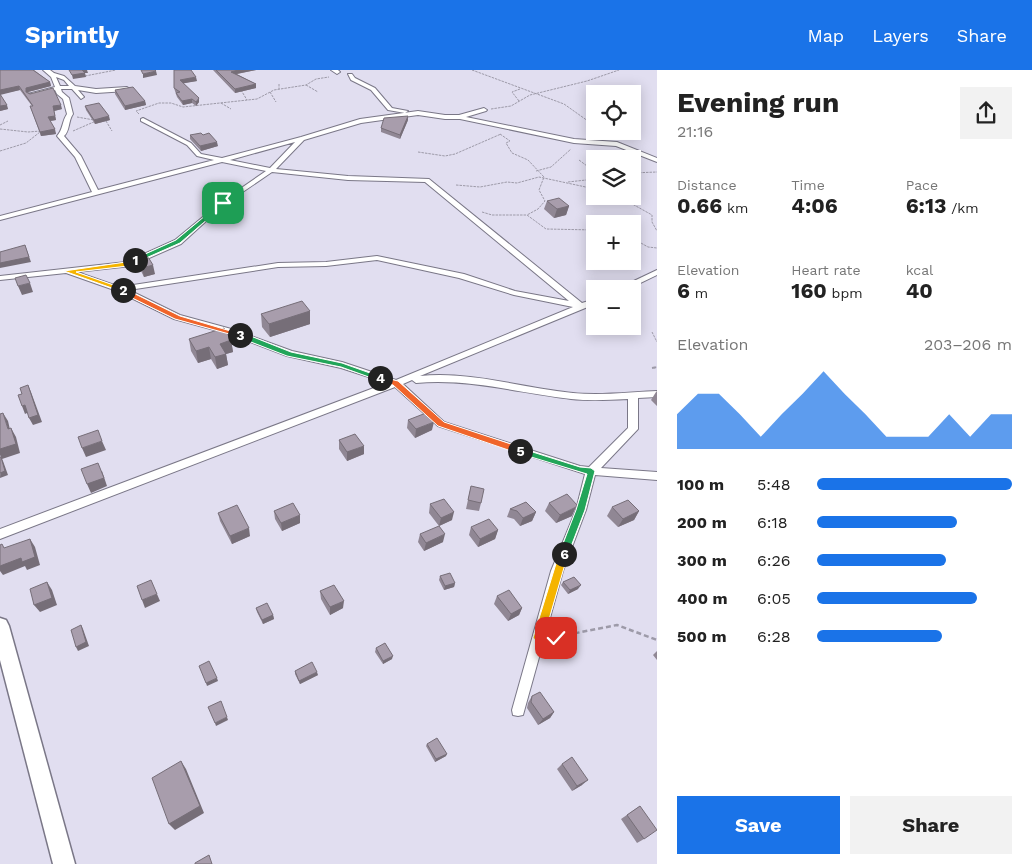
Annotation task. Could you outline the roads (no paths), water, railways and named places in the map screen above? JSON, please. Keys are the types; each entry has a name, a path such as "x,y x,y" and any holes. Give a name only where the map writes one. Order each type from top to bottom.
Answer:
{"main road":[{"path":"0,626 64,864"}],"street":[{"path":"46,70 53,75 58,92 66,98 70,114 67,118 64,133 60,136 78,156 96,194"},
{"path":"53,75 58,74 65,78 81,97"},
{"path":"350,75 353,79 374,89 390,109 445,117 459,117 574,141 617,144 657,160"},
{"path":"31,94 57,88 73,87 96,91 127,89"},
{"path":"459,117 484,110"},
{"path":"0,218 302,139 360,121 418,113"},
{"path":"143,120 189,144 199,155 222,160 271,170 348,178 427,180 580,306"},
{"path":"0,278 128,264 178,242 223,203 271,170 302,139"},
{"path":"120,289 278,265 326,264 378,258 460,276 514,293 580,306"},
{"path":"67,271 120,289 177,317 232,332 290,354 342,365 396,383 441,424 580,470 657,476"},
{"path":"640,280 657,272"},
{"path":"0,534 396,383 586,304"},
{"path":"396,383 430,377 575,396 657,394"},
{"path":"518,710 557,571 581,510 591,471 633,429 633,395"}]}
